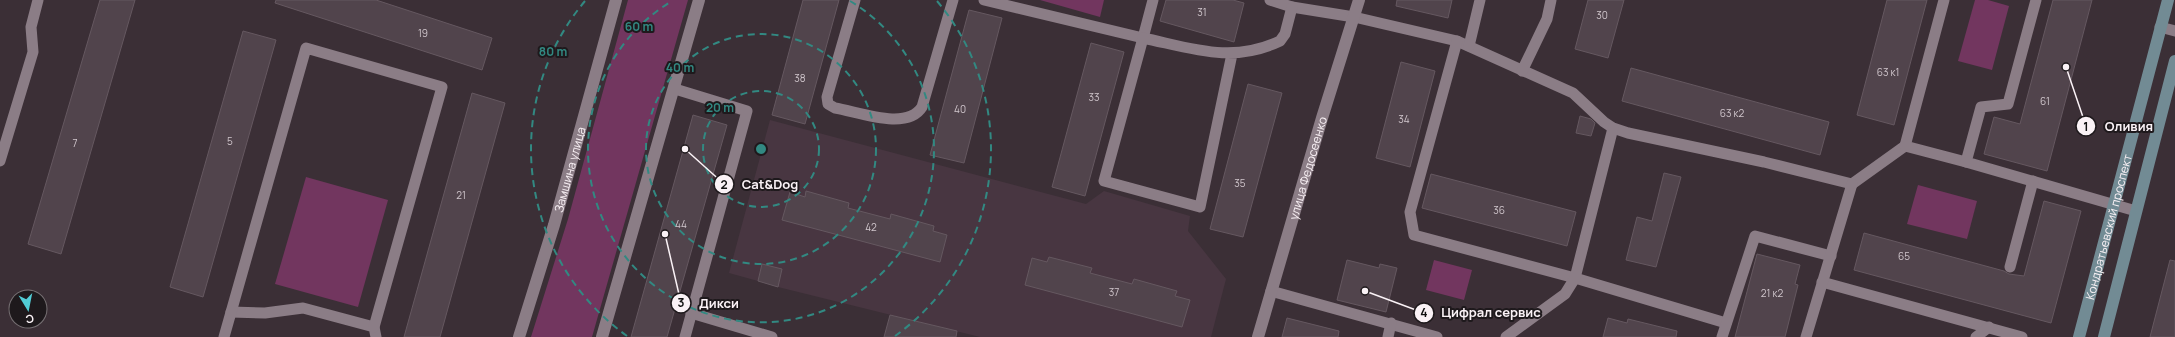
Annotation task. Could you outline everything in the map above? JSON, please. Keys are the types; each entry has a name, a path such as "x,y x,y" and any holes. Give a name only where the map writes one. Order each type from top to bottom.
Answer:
{"main road":[{"name":"Кондратьевский проспект","path":"2079,337 2168,0"},
{"name":"Кондратьевский проспект","path":"2104,337 2175,61"}],"street":[{"name":"Замшина улица","path":"519,337 554,225 616,0"},
{"path":"602,337 699,0"},
{"name":"улица Федосеенко","path":"1258,337 1322,118 1359,0"}],"lane":[{"path":"0,161 33,52 31,27 38,0"},
{"path":"855,0 827,97 828,104 835,108 898,120 913,117 922,106 953,0"},
{"path":"984,0 1143,38 1220,54 1232,54 1280,42 1285,34 1292,7"},
{"path":"1153,0 1104,181 1200,207 1232,54"},
{"path":"1270,0 1292,7 1354,17 1469,46 1573,93 1604,122 1614,128 1652,139 1764,162 1852,184"},
{"path":"1469,46 1480,0"},
{"path":"1522,71 1547,19 1551,0"},
{"path":"1806,337 1852,184 1906,146 1944,0"},
{"path":"1966,162 1981,107 2008,104 2036,0"},
{"path":"2160,27 2175,31"},
{"path":"1457,42 1410,212 1414,235 1575,278 1726,323"},
{"path":"224,337 231,312 306,48 442,87 375,332 303,308 265,313 231,312"},
{"path":"674,89 747,111 685,337"},
{"path":"1506,337 1565,294 1575,278 1614,128"},
{"path":"1906,146 2136,211"},
{"path":"2010,267 2033,181"},
{"path":"1722,337 1755,236 1831,256"},
{"path":"1822,282 2022,337"},
{"path":"1271,291 1391,323 1437,337"},
{"path":"691,313 772,337"},
{"path":"1388,337 1391,323"},
{"path":"1976,337 1988,327"}],"shaded area":[{"path":"628,0 688,0 592,337 531,337 568,219"},
{"path":"1040,0 1104,0 1100,17"},
{"path":"1975,0 1988,0 2009,6 1992,70 1958,61"},
{"path":"770,120 1086,204 1104,191 1190,216 1188,231 1226,279 1211,337 980,337 778,287 782,269 762,264 758,281 729,273"},
{"path":"306,177 388,200 358,307 275,284"},
{"path":"1918,185 1977,201 1967,239 1907,224"},
{"path":"1434,260 1472,270 1464,300 1426,290"}],"building":[{"path":"100,0 135,0 61,254 28,244"},
{"path":"276,0 376,0 492,38 482,70 275,3"},
{"path":"803,0 839,0 805,124 772,115"},
{"path":"1166,0 1233,0 1244,3 1234,42 1160,21"},
{"path":"1397,0 1452,0 1448,18 1396,6"},
{"path":"1588,0 1624,0 1608,58 1575,49"},
{"path":"1887,0 1927,0 1894,125 1857,115"},
{"path":"2053,0 2092,0 2047,171 1984,154 1994,117 2020,124"},
{"path":"969,10 1002,18 964,163 930,155"},
{"path":"243,31 276,40 203,297 170,287"},
{"path":"1091,43 1124,52 1085,196 1052,187"},
{"path":"1401,62 1435,71 1410,167 1376,158"},
{"path":"1631,68 1829,122 1820,155 1622,101"},
{"path":"1248,84 1282,93 1243,237 1210,229"},
{"path":"472,93 505,103 440,337 404,337"},
{"path":"693,115 727,125 667,337 631,337"},
{"path":"1580,116 1591,119 1595,123 1591,136 1576,133"},
{"path":"1664,173 1681,177 1656,267 1626,260 1637,217 1652,221"},
{"path":"1431,174 1576,212 1567,246 1422,208"},
{"path":"806,191 849,203 848,208 890,219 891,214 934,226 933,231 947,235 940,262 782,220 790,192 805,197"},
{"path":"2044,201 2081,211 2051,323 1854,270 1864,233 2004,271 2009,274 2024,276"},
{"path":"1757,254 1800,265 1795,284 1798,285 1785,337 1735,337"},
{"path":"1049,257 1092,268 1090,273 1132,284 1134,279 1177,291 1175,296 1190,300 1182,327 1025,285 1032,258 1047,262"},
{"path":"1347,260 1379,268 1380,264 1397,268 1386,312 1337,300"},
{"path":"2170,260 2175,261 2175,337 2150,337"},
{"path":"762,264 782,269 778,287 758,281"},
{"path":"890,315 957,331 956,337 884,337"},
{"path":"1287,318 1339,331 1338,337 1282,337"},
{"path":"1608,318 1627,323 1628,319 1677,331 1676,337 1603,337"}],"place":[{"name":"Оливия","path":"2066,67"},
{"name":"Cat&Dog","path":"685,149"},
{"name":"Дикси","path":"665,234"},
{"name":"Цифрал сервис","path":"1365,291"}]}
